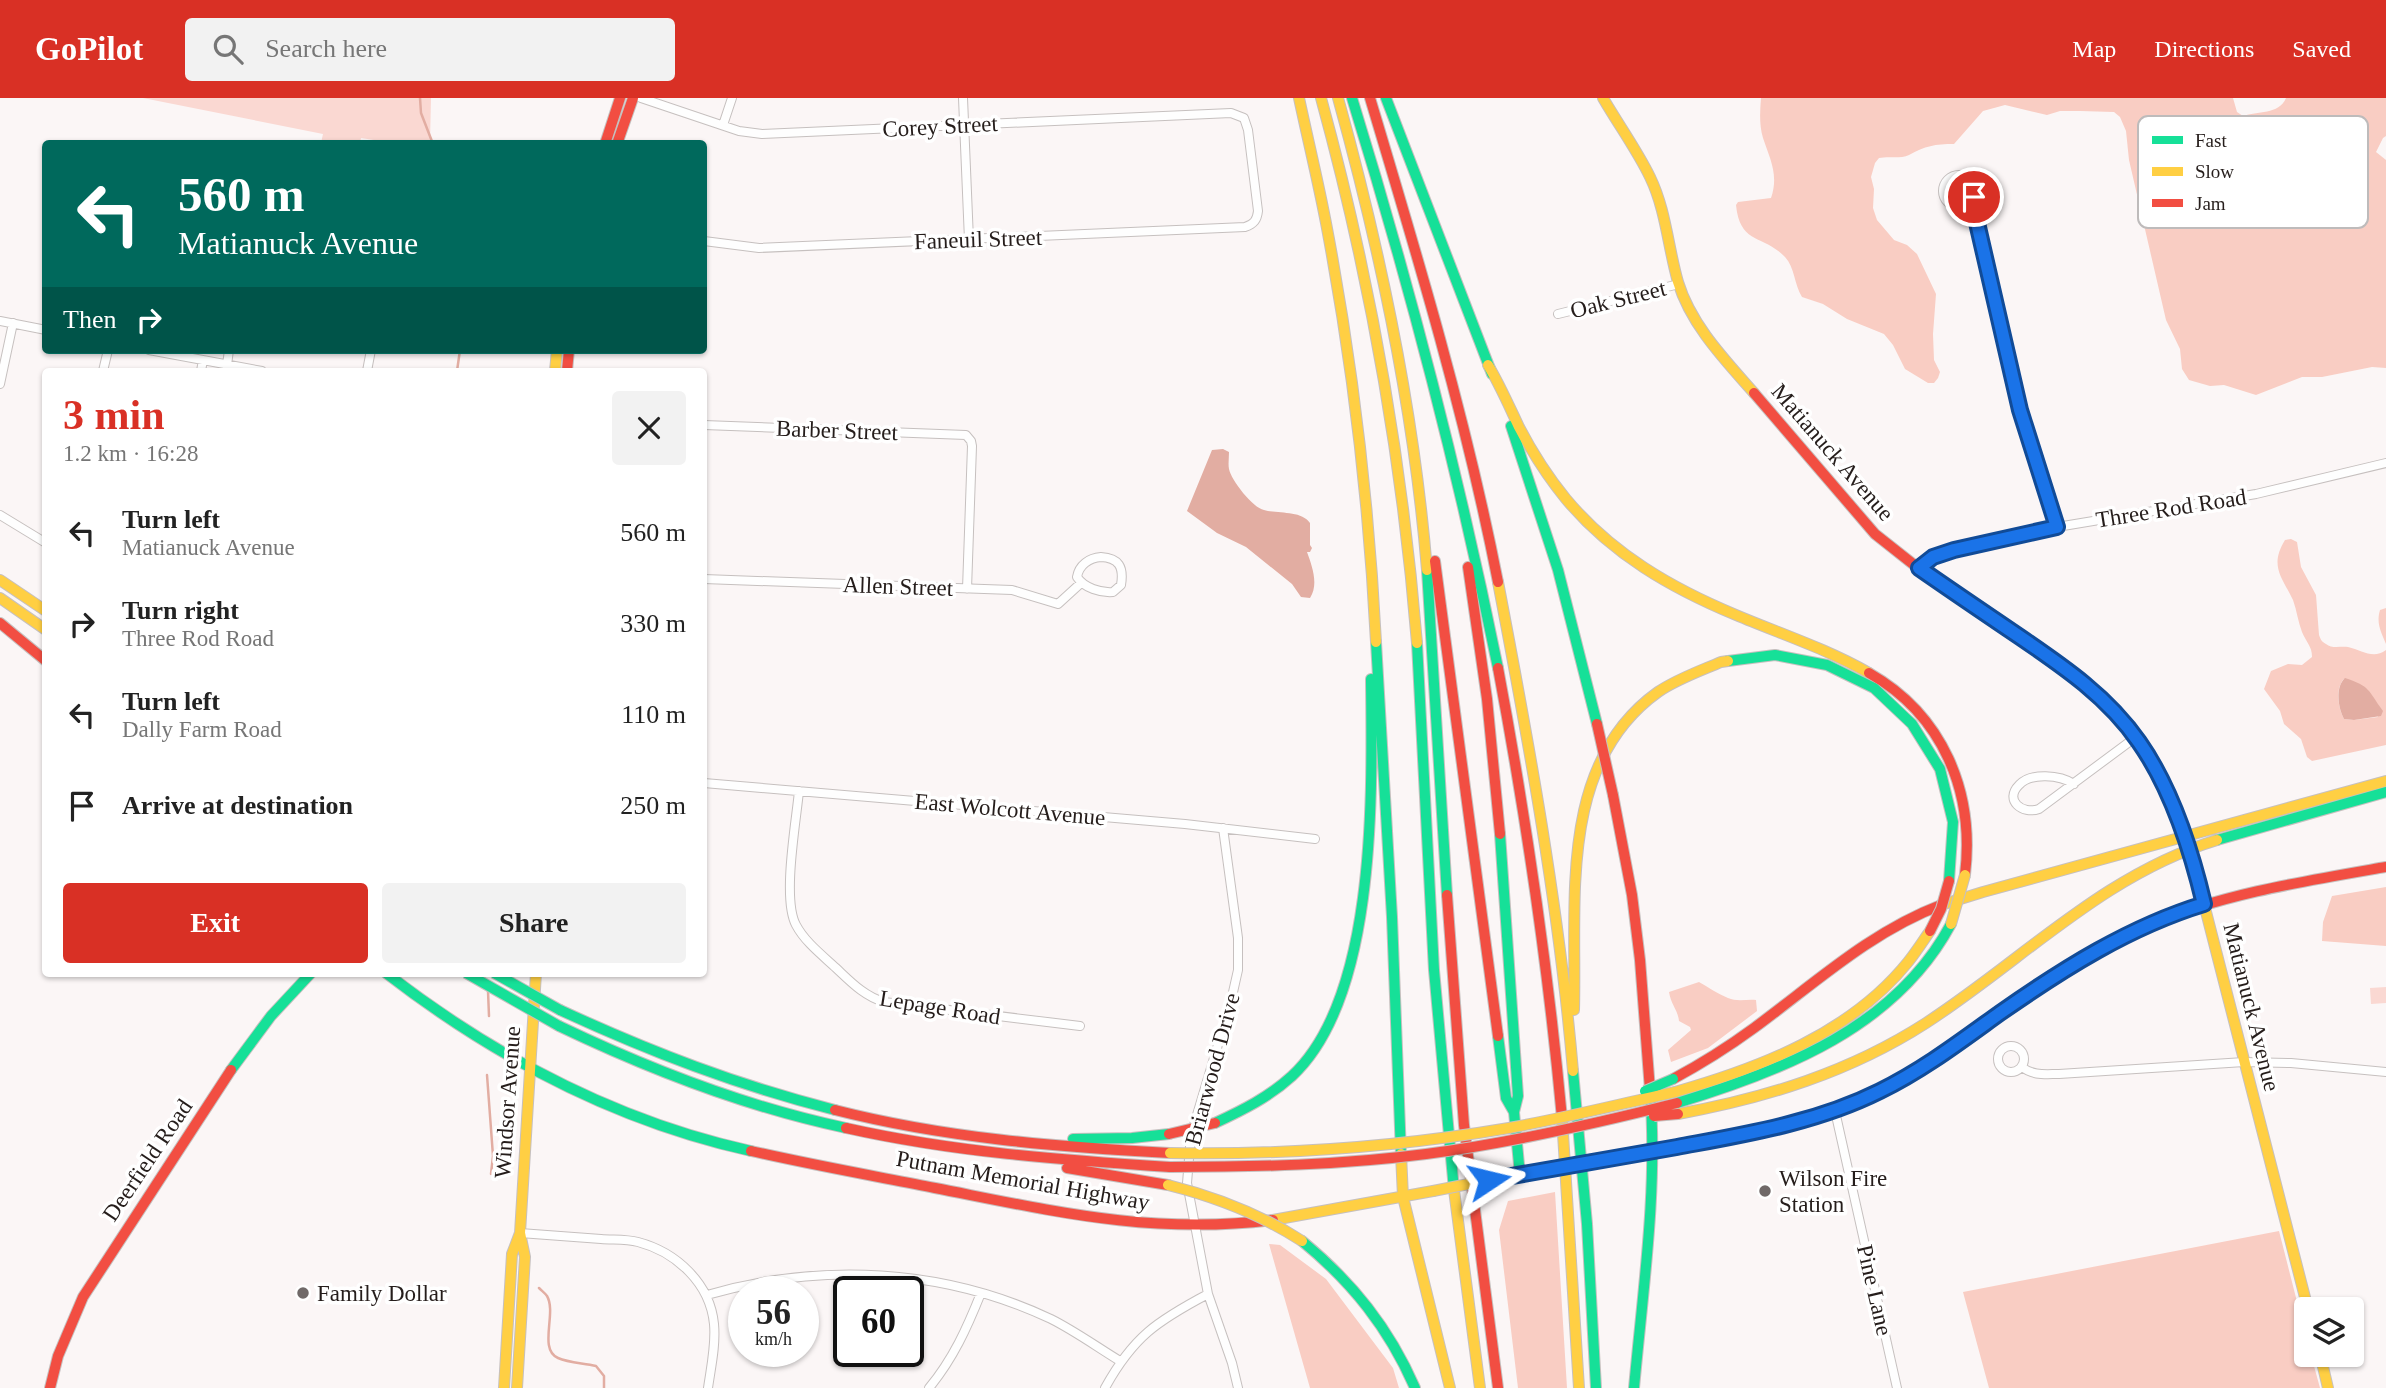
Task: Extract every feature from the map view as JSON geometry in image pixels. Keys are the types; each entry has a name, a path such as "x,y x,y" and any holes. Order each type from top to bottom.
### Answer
{"main road":[{"path":"606,140 620,98"},
{"path":"618,140 633,98"},
{"path":"1299,98 1343,322 1359,440 1373,580 1381,694 1403,1197 1450,1388"},
{"path":"1321,98 1374,314 1399,464 1416,630 1442,1069 1480,1388"},
{"path":"1338,98 1383,277 1413,443 1424,487 1506,1098 1514,1112"},
{"path":"1352,98 1407,279 1453,456 1491,633 1532,865 1558,1085 1571,1240 1579,1388"},
{"path":"1370,98 1440,337 1492,553 1545,842 1570,1043 1590,1274 1596,1388"},
{"path":"1386,98 1520,454 1578,644 1613,795 1632,895 1640,960 1647,1024 1654,1151 1634,1388"},
{"name":"Matianuck Avenue","path":"1603,98 1642,160 1654,185 1679,284 1689,307 1705,334 1783,428 1882,541 2077,677 2108,704 2136,737 2176,814 2195,869 2305,1297"},
{"path":"1427,354 1471,580 1490,724 1518,1096 1514,1112 1520,1175"},
{"path":"952,1148 1059,1160 1170,1167 1289,1166 1387,1159 1507,1142 1601,1123 1677,1103 1777,1071 1839,1039 1911,980 1932,955 1951,924 1965,875 1968,832 1960,785 1942,745 1914,707 1890,685 1862,667 1692,596 1616,548 1581,516 1551,479 1524,436 1488,365"},
{"path":"1413,443 1431,611 1461,1097 1498,1388"},
{"path":"954,1134 1089,1139 1169,1133 1215,1123 1266,1098 1302,1066 1318,1045 1333,1018 1352,967 1362,916 1371,730 1368,581 1370,562"},
{"path":"0,571 42,597"},
{"path":"0,580 42,608"},
{"path":"0,598 42,627"},
{"path":"0,623 42,658"},
{"path":"1570,1043 1574,1002 1574,876 1579,833 1591,784 1608,747 1625,722 1657,693 1694,671 1734,658 1761,655 1794,657 1822,663 1869,684 1889,698 1908,717 1926,741 1945,781 1954,829 1949,881 1941,908 1913,956 1857,1009 1813,1040 1677,1103"},
{"path":"501,977 560,1010 652,1052 750,1088 867,1118 954,1134 1066,1147 1170,1153 1285,1152 1393,1144 1508,1128 1612,1105 1673,1079 1727,1047 1878,937 1932,909 1996,888 2386,781"},
{"path":"1612,1105 1738,1104 1782,1092 1841,1070 1880,1051 1959,1000 2106,892 2164,859 2220,838 2386,792"},
{"name":"Putnam Memorial Highway","path":"391,977 450,1021 531,1071 628,1115 681,1133 728,1145 1095,1219 1194,1226 1275,1220 1769,1129 1835,1111 1879,1092 1922,1068 2095,951 2150,925 2204,904 2386,867"},
{"name":"Deerfield Road","path":"50,1388 59,1346 84,1292 261,1028 276,1008 307,977"},
{"path":"473,977 559,1026 647,1066 739,1100 848,1129 991,1157 1168,1185 1202,1193 1246,1209 1280,1226 1333,1266 1368,1305 1398,1350 1415,1388"},
{"name":"Windsor Avenue","path":"517,1388 525,1256 520,1233 536,977"},
{"name":"Windsor Avenue","path":"504,1388 512,1254 520,1233"},
{"path":"508,1311 521,1312"},
{"path":"2323,1367 2328,1388"}],"street":[{"name":"Corey Street","path":"641,98 750,134 1231,113 1244,118 1248,130 1258,211 1257,219 1252,224"},
{"path":"723,125 732,98"},
{"path":"963,98 969,240"},
{"path":"1972,201 1964,207 1948,203 1943,194 1945,183 1954,176 1969,178 1975,192 1972,201 2020,410 2057,527"},
{"name":"Faneuil Street","path":"707,241 759,248 1238,228 1252,224"},
{"name":"Oak Street","path":"1558,314 1679,284"},
{"path":"0,321 42,329"},
{"path":"0,384 13,323"},
{"path":"171,354 244,368"},
{"path":"227,365 228,354"},
{"path":"202,368 203,360"},
{"name":"Barber Street","path":"707,425 942,433 961,434 970,438 972,446 967,589"},
{"name":"Three Rod Road","path":"1919,568 1933,557 1954,550 2057,527 2256,494 2386,463"},
{"path":"0,515 42,541"},
{"path":"1108,558 1120,564 1122,581 1120,587 1113,592 1106,593 1081,583 1077,574 1090,559 1108,558"},
{"name":"Allen Street","path":"707,579 1019,591 1056,604 1064,601 1081,583"},
{"path":"2074,783 2058,777 2031,779 2018,786 2014,793 2015,801 2024,811 2035,811 2074,783 2136,737"},
{"name":"East Wolcott Avenue","path":"707,783 1223,828 1315,839"},
{"name":"Lepage Road","path":"799,791 790,891 791,911 794,921 807,940 858,989 884,1002 1080,1026"},
{"name":"Briarwood Drive","path":"1223,828 1238,938 1238,970 1188,1151 1187,1183 1208,1294 1238,1388"},
{"path":"2022,1067 2028,1072 2059,1074 2244,1062 2291,1063 2386,1072"},
{"name":"Pine Lane","path":"1835,1111 1897,1388"},
{"path":"520,1233 636,1241 658,1249 678,1261 694,1276 706,1295 714,1322 714,1351 708,1388"},
{"path":"706,1295 745,1284 794,1276 847,1273 942,1283 1015,1304 1053,1320 1120,1361"},
{"path":"929,1388 943,1371 962,1339 981,1293"},
{"path":"1105,1388 1120,1361 1146,1331 1167,1315 1208,1294"}],"shaded area":[{"path":"143,98 431,98 430,140 322,140 323,134"},
{"path":"1761,98 2233,98 2237,112 2243,116 2138,116 2138,199 2126,131 2120,117 2114,112 2060,111 2047,115 2005,105 1983,111 1954,144 1930,146 1902,157 1879,158 1871,177 1874,189 1873,208 1877,220 1894,240 1907,245 1917,254 1936,294 1934,360 1940,372 1934,383 1928,383 1905,369 1884,334 1847,319 1823,304 1802,297 1785,257 1742,227 1738,218 1738,202 1771,198 1773,190 1773,167 1763,138"},
{"path":"2286,98 2386,98 2386,136 2376,152 2386,160 2386,368 2372,367 2322,377 2302,377 2256,395 2224,385 2210,386 2189,380 2182,369 2180,349 2166,320 2145,228 2368,228 2368,116 2243,116 2273,110"},
{"path":"1223,449 1229,452 1229,469 1234,480 1254,504 1264,510 1301,516 1310,523 1312,548 1307,552 1313,569 1314,587 1310,598 1301,597 1292,584 1246,547 1217,533 1187,511 1212,450"},
{"path":"2285,540 2297,542 2301,567 2316,595 2319,635 2322,641 2331,646 2348,647 2372,654 2386,650 2386,745 2312,761 2307,757 2301,739 2284,724 2280,711 2264,689 2271,671 2288,664 2302,665 2312,657 2293,600 2279,571 2278,557","holes":["2344,679 2358,684 2368,692 2378,717 2344,719 2338,693"]},
{"path":"2386,608 2386,644 2379,619 2380,610"},
{"path":"2345,678 2368,690 2383,711 2381,716 2344,719 2338,698"},
{"path":"2386,887 2386,946 2322,941 2323,922 2332,896"},
{"path":"1699,982 1731,999 1756,1000 1757,1011 1708,1048 1671,1062 1668,1050 1691,1030 1679,1021 1669,992"},
{"path":"2386,987 2386,1003 2371,1004 2370,988"},
{"path":"1555,1192 1567,1388 1518,1388 1499,1230 1508,1201"},
{"path":"2279,1231 2296,1297 2294,1367 2314,1367 2320,1388 1989,1388 1963,1292"},
{"path":"1269,1244 1280,1245 1326,1279 1393,1368 1399,1388 1310,1388"}],"waterway":[{"path":"420,98 421,113 431,140"},
{"path":"457,368 459,354"},
{"path":"488,991 489,1016"},
{"path":"487,1075 493,1156 491,1174"},
{"path":"539,1288 550,1303 548,1339 552,1353 562,1360 596,1366 604,1376 604,1388"}],"traffic: fast":[{"path":"1352,98 1432,381 1498,668"},
{"path":"1386,98 1492,374"},
{"path":"1511,426 1558,570 1597,724"},
{"path":"1427,570 1447,895"},
{"path":"2021,638 2089,688 2120,717 2145,750 2176,814"},
{"path":"1376,642 1392,917 1401,1154"},
{"path":"1417,643 1434,970 1454,1190"},
{"path":"1728,661 1775,655 1827,665 1874,688 1912,724 1940,769 1953,822 1949,881"},
{"path":"1215,1123 1255,1103 1292,1076 1320,1041 1341,996 1355,944 1364,889 1371,777 1371,679"},
{"path":"2217,840 2386,792"},
{"path":"1500,834 1518,1096 1514,1112"},
{"path":"1677,1103 1757,1076 1833,1040 1900,991 1928,960 1951,924"},
{"path":"231,1070 271,1016 307,977"},
{"path":"391,977 470,1032 559,1083 652,1122 751,1151"},
{"path":"473,977 559,1026"},
{"path":"501,977 560,1010"},
{"path":"560,1010 695,1066 763,1090 835,1110"},
{"path":"559,1026 700,1086 772,1109 846,1128"},
{"path":"1498,1036 1506,1098 1514,1112 1520,1175"},
{"path":"1573,1071 1587,1224 1596,1388"},
{"path":"1645,1091 1673,1079"},
{"path":"1634,1388 1651,1202 1650,1090"},
{"path":"1073,1139 1169,1134"},
{"path":"1302,1241 1337,1273 1368,1307 1393,1345 1415,1388"}],"traffic: slow":[{"path":"1299,98 1326,223 1351,379 1369,537 1376,642"},
{"path":"1321,98 1355,233 1382,368 1403,505 1417,643"},
{"path":"1338,98 1394,332 1414,451 1427,570"},
{"path":"1603,98 1650,177 1663,215 1678,282 1691,313 1710,341 1754,393"},
{"path":"555,368 557,354"},
{"path":"1488,365 1524,436 1553,482 1603,537 1644,568 1688,593 1820,649 1869,673"},
{"path":"0,580 42,608"},
{"path":"1498,582 1532,765 1551,887 1573,1071"},
{"path":"0,598 42,627"},
{"path":"1574,1010 1575,881 1579,838 1588,796 1603,757 1626,722 1658,692 1673,683 1728,661"},
{"path":"1941,905 2386,781"},
{"path":"2176,814 2195,869"},
{"path":"1678,1114 1775,1091 1868,1056 1926,1023 2101,896 2176,855 2217,840"},
{"path":"2195,869 2305,1297"},
{"path":"1951,924 1965,875"},
{"path":"1605,1159 1773,1130 1806,1121 1869,1097 1939,1057 2060,972 2146,926"},
{"path":"1675,1092 1771,1059 1832,1028 1885,987 1908,962 1930,931"},
{"path":"504,1388 512,1254 520,1233 536,977"},
{"path":"1170,1153 1298,1151 1467,1135 1675,1092"},
{"path":"1562,1118 1579,1388"},
{"path":"1401,1154 1403,1197 1450,1388"},
{"path":"1549,1170 1605,1159"},
{"path":"1433,1191 1489,1180"},
{"path":"1168,1185 1237,1207 1302,1241"},
{"path":"1454,1190 1480,1388"},
{"path":"1273,1220 1433,1191"},
{"path":"517,1388 525,1257 520,1233"},
{"path":"2323,1367 2328,1388"}],"traffic: jam":[{"path":"606,140 620,98"},
{"path":"618,140 633,98"},
{"path":"1370,98 1456,399 1498,582"},
{"path":"567,368 569,354"},
{"path":"1754,393 1875,534 1918,568 2021,638"},
{"path":"1435,561 1498,1036"},
{"path":"1468,567 1487,699 1500,834"},
{"path":"0,623 42,658"},
{"path":"1498,668 1535,892 1562,1118"},
{"path":"1869,673 1895,690 1917,711 1935,733 1949,759 1965,814 1965,875"},
{"path":"1597,724 1613,795"},
{"path":"1613,795 1632,895 1650,1090"},
{"path":"2146,926 2234,897 2386,867"},
{"path":"1930,931 1941,909 1949,881"},
{"path":"1447,895 1464,1125 1498,1388"},
{"path":"1673,1079 1744,1035 1866,944 1890,929 1941,905"},
{"path":"50,1388 58,1356 83,1297 231,1070"},
{"path":"1170,1167 1298,1165 1426,1154 1552,1132 1677,1103"},
{"path":"835,1110 918,1128 1001,1140 1170,1153"},
{"path":"1654,1116 1678,1114"},
{"path":"1169,1134 1215,1123"},
{"path":"846,1128 967,1149 1170,1167"},
{"path":"751,1151 1020,1205 1102,1218 1185,1225 1273,1220"},
{"path":"1067,1168 1168,1185"},
{"path":"1489,1180 1549,1170"}],"place":[{"name":"Wilson Fire Station","path":"1765,1191"},
{"name":"Family Dollar","path":"303,1293"}],"route":[{"path":"1489,1180 1769,1129 1842,1108 1879,1092 1922,1068 2095,951 2170,916 2204,904 2187,843 2167,793 2144,749 2120,717 2077,677 1919,568 1933,557 1954,550 2057,527 2020,410 1972,201 1974,197"}]}
